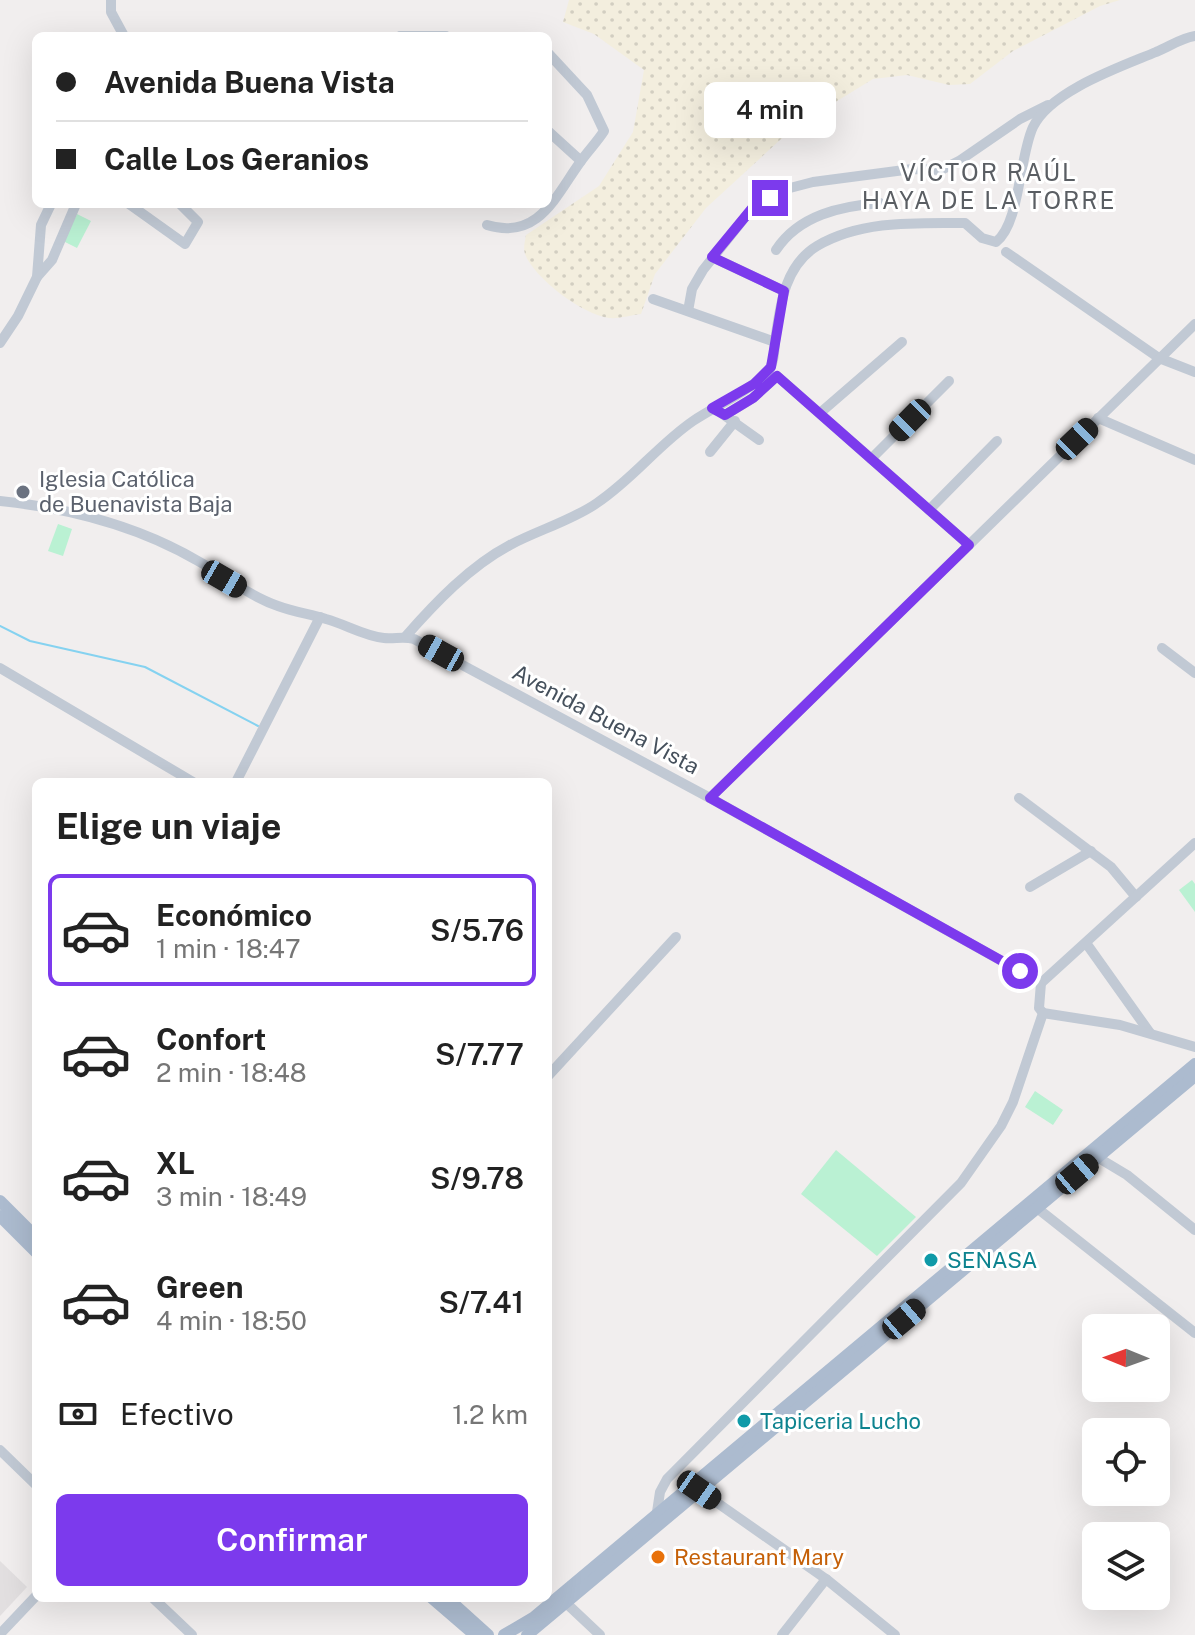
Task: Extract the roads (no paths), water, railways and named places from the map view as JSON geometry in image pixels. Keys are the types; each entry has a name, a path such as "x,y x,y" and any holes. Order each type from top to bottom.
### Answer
{"main road":[{"path":"504,1635 533,1618 699,1490 1195,1064"},
{"path":"527,1635 642,1532 657,1512 1037,1208 1195,1076"},
{"path":"0,1201 32,1233"},
{"path":"0,1216 32,1248"},
{"path":"451,1605 475,1635"},
{"path":"451,1605 488,1635"}],"street":[{"path":"111,0 111,12 122,32"},
{"path":"406,636 463,579 507,547 594,506 626,483 666,442 766,374 771,367 788,278 814,248 854,231 877,226 965,223 982,238 996,242 1003,237 1016,202 1024,149 1034,125 1048,106 1103,72 1195,36"},
{"path":"552,57 587,95 604,129 552,196"},
{"path":"688,311 692,289 712,257 754,206 786,189 813,182 912,169 941,170 1020,119 1057,101"},
{"path":"552,135 581,161"},
{"path":"776,250 785,236 810,219 847,205 880,203"},
{"path":"37,277 41,225 49,208"},
{"path":"0,343 18,316 37,277 52,260 74,208"},
{"path":"135,208 185,244 198,222 184,208"},
{"path":"487,225 499,229 520,226 540,218 545,208"},
{"path":"1006,252 1159,358 1195,372"},
{"path":"712,257 784,291"},
{"path":"653,299 775,342"},
{"path":"710,798 1195,324"},
{"path":"820,413 902,342"},
{"path":"710,452 730,418 777,376 969,545"},
{"path":"871,459 949,381"},
{"path":"712,408 759,440"},
{"path":"1098,418 1195,460"},
{"path":"929,510 997,441"},
{"name":"Avenida Buena Vista","path":"0,501 79,513 197,560 224,579 264,600 376,636 414,639 710,798 1041,983"},
{"path":"238,778 320,617"},
{"path":"1162,648 1195,673"},
{"path":"0,668 186,778"},
{"path":"1019,798 1111,867 1136,897"},
{"path":"1195,843 1041,983 1039,1008 1043,1013 1084,1018 1195,1047"},
{"path":"1030,887 1091,851"},
{"path":"552,1072 676,937"},
{"path":"1086,943 1150,1033"},
{"path":"657,1512 660,1492 667,1479 961,1183 1001,1126 1013,1102 1043,1013"},
{"path":"1097,1157 1127,1175 1195,1230"},
{"path":"1037,1208 1195,1333"},
{"path":"0,1450 32,1481"},
{"path":"699,1490 826,1579 895,1635"},
{"path":"782,1635 826,1579"},
{"path":"0,1634 32,1600"},
{"path":"157,1602 192,1635"},
{"path":"565,1602 600,1635"}],"waterway":[{"path":"0,626 30,641 145,667 258,726"}],"place":[{"name":"Iglesia Católica de Buenavista Baja","path":"23,492"},
{"name":"SENASA","path":"931,1260"},
{"name":"Tapiceria Lucho","path":"744,1421"},
{"name":"Restaurant Mary","path":"658,1557"}],"district":[{"name":"VÍCTOR RAÚL HAYA DE LA TORRE","path":"989,186"}]}
